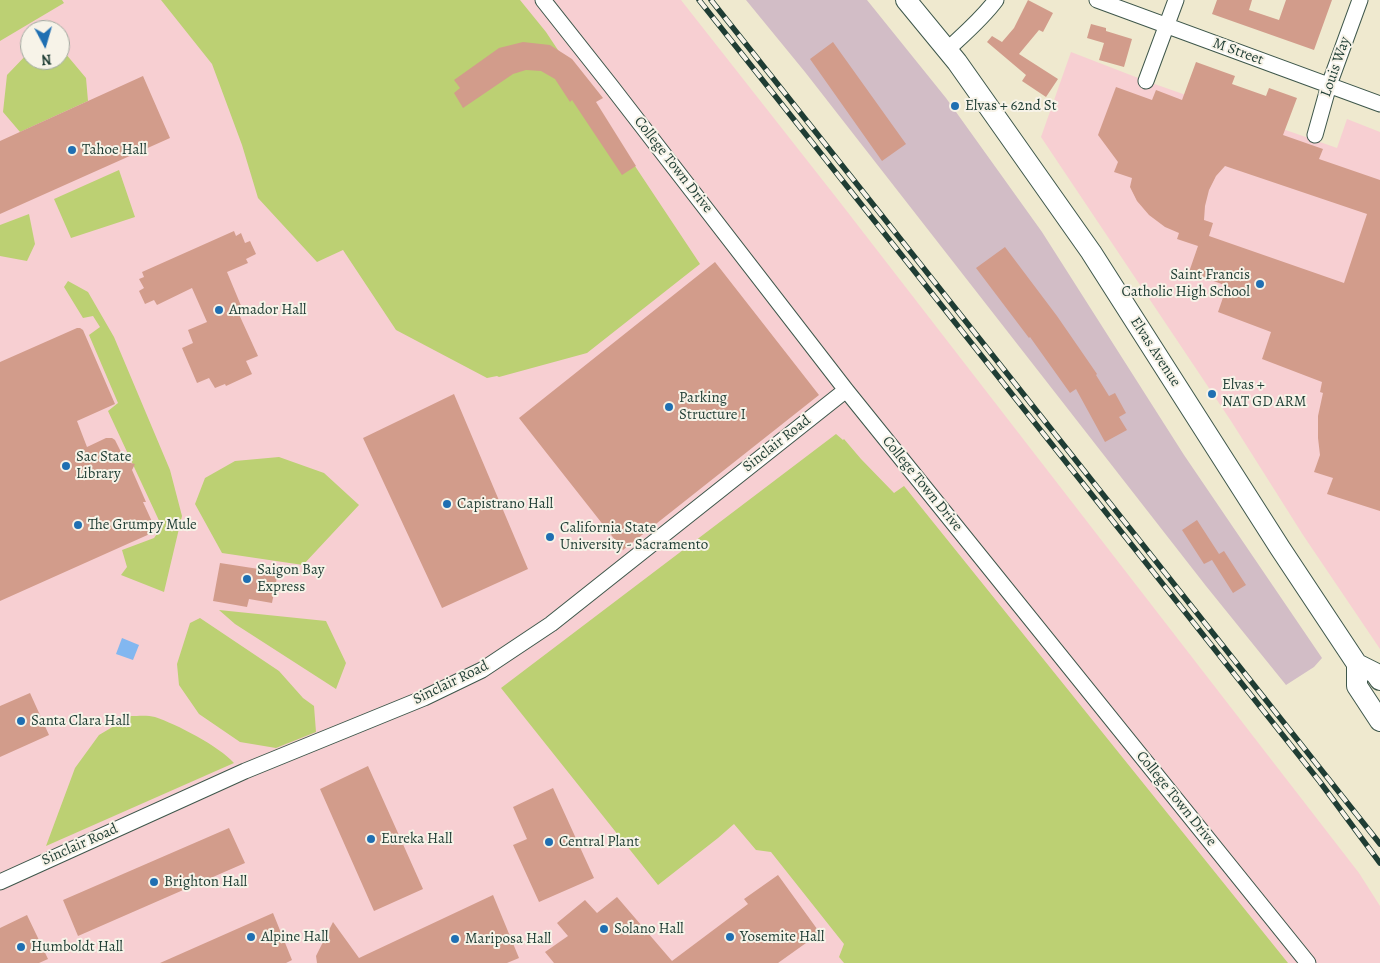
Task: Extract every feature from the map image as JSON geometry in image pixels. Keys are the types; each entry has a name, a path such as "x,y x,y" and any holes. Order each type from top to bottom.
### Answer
{"main road":[{"name":"Elvas Avenue","path":"906,0 957,62 1091,252 1280,548 1357,664 1376,673 1380,680"},
{"name":"Elvas Avenue","path":"1357,664 1357,686 1380,720"}],"street":[{"name":"College Town Drive","path":"543,0 846,390 1308,963"},
{"path":"947,50 989,10 996,0"},
{"name":"M Street","path":"1097,0 1380,104"},
{"path":"1146,81 1176,0"},
{"name":"Louis Way","path":"1314,135 1329,85 1360,0"},
{"name":"Sinclair Road","path":"0,882 246,770 424,698 482,670 551,624 846,390"}],"shaded area":[{"name":"California State University - Sacramento","path":"0,0 681,0 1359,873 1380,906 1380,963 0,963"},
{"path":"746,0 867,0 946,98 1042,232 1184,455 1322,658 1314,667 1286,685 1206,586 805,72"},
{"name":"Saint Francis Catholic High School","path":"1071,52 1146,81 1337,148 1347,119 1380,132 1380,649 1303,535 1231,421 1041,137"}],"green space":[{"path":"0,0 62,0 64,3 35,20 20,20 20,29 0,41"},
{"path":"161,0 520,0 546,32 700,264 587,353 499,377 487,378 396,330 343,250 317,262 258,198 242,145 212,64"},
{"path":"70,59 86,78 88,101 20,132 3,112 7,75 20,61 20,70 70,70"},
{"path":"119,170 135,217 71,238 54,199"},
{"path":"29,214 35,244 27,261 0,256 0,225"},
{"path":"68,281 88,292 114,337 170,470 182,516 164,592 121,575 127,567 122,550 154,538 162,527 108,411 118,403 89,335 100,327 93,316 83,318 64,287"},
{"path":"836,434 844,439 894,493 904,486 1288,963 844,963 839,957 844,944 771,852 756,850 734,824 658,885 501,688"},
{"path":"279,457 324,473 359,505 303,565 222,553 195,504 205,478 235,461"},
{"path":"219,610 326,621 346,663 336,689 235,624"},
{"path":"200,618 279,671 303,698 314,706 316,732 276,748 240,742 199,714 179,685 177,664 190,623"},
{"path":"131,716 152,716 164,720 197,736 227,756 234,763 46,846 75,768 99,735"}],"water":[{"path":"122,638 139,645 133,660 116,654"}],"building":[{"path":"1028,0 1053,13 1043,32 1039,30 1019,54 1058,79 1046,97 1022,81 1026,75 987,42 992,36 1002,42 1014,28"},
{"path":"1217,0 1252,0 1249,10 1279,20 1286,0 1332,0 1314,50 1212,14"},
{"path":"1091,24 1132,39 1124,67 1099,60 1104,43 1087,38"},
{"path":"523,42 550,45 572,59 603,98 596,102 636,166 622,175 572,100 570,102 555,79 541,71 526,70 513,74 463,108 454,93 460,88 454,80 499,48"},
{"path":"833,42 906,144 882,161 810,59"},
{"path":"1196,62 1235,76 1232,84 1266,96 1269,88 1297,98 1283,135 1323,149 1319,159 1380,180 1380,511 1327,494 1333,478 1314,472 1320,455 1318,416 1323,393 1320,392 1322,382 1262,359 1271,332 1218,312 1227,286 1189,272 1198,246 1177,239 1179,233 1165,227 1149,215 1137,201 1130,187 1132,178 1114,172 1118,162 1098,135 1116,87 1152,100 1156,90 1182,100","holes":["1225,166 1367,214 1344,283 1209,236 1213,223 1204,220 1209,190 1216,176"]},
{"name":"Tahoe Hall","path":"143,76 170,138 0,214 0,141"},
{"name":"Amador Hall","path":"234,231 236,236 241,233 245,243 250,241 256,254 246,259 248,263 227,272 242,308 237,310 258,356 246,361 252,374 226,386 225,384 215,388 209,378 197,383 182,348 193,343 188,330 207,322 192,288 157,305 154,300 145,304 139,291 144,288 139,279 144,277 142,272"},
{"path":"1005,247 1057,316 1097,374 1109,396 1115,393 1126,413 1119,417 1127,430 1105,442 1076,389 1070,393 1030,337 976,268"},
{"name":"Parking Structure I","path":"715,262 819,395 623,550 519,418"},
{"name":"Sac State Library","path":"77,328 83,330 115,404 77,421 87,447 106,438 112,438 115,440 126,462 135,464 132,470 146,502 143,502 154,530 152,533 0,601 0,362"},
{"name":"Capistrano Hall","path":"454,394 528,569 442,608 363,438"},
{"path":"1197,520 1219,554 1224,551 1246,585 1233,593 1212,560 1204,564 1182,530"},
{"name":"Saigon Bay Express","path":"220,563 278,572 272,603 249,599 247,607 213,601"},
{"name":"Santa Clara Hall","path":"30,693 49,735 0,757 0,706"},
{"name":"Eureka Hall","path":"368,766 423,889 374,911 320,789"},
{"name":"Central Plant","path":"553,788 594,878 539,902 513,845 527,839 513,807"},
{"name":"Brighton Hall","path":"229,828 245,863 78,936 63,900"},
{"path":"778,875 820,933 778,963 554,963 545,952 568,936 557,923 585,900 597,913 617,897 672,961 748,904 744,899"},
{"name":"Mariposa Hall","path":"493,895 519,958 507,963 317,963 316,956 333,922 359,958"},
{"name":"Alpine Hall","path":"273,913 292,960 286,963 160,963"},
{"name":"Humboldt Hall","path":"27,915 48,959 39,963 0,963 0,928"}],"railway":[{"path":"699,0 1320,782 1380,863"},
{"path":"711,0 1380,844"}],"place":[{"name":"Elvas + 62nd St","path":"955,106"},
{"name":"Tahoe Hall","path":"72,150"},
{"name":"Saint Francis Catholic High School","path":"1260,284"},
{"name":"Amador Hall","path":"219,310"},
{"name":"Elvas + NAT GD ARM","path":"1212,394"},
{"name":"Parking Structure I","path":"669,407"},
{"name":"Sac State Library","path":"66,466"},
{"name":"Capistrano Hall","path":"447,504"},
{"name":"The Grumpy Mule","path":"78,525"},
{"name":"California State University - Sacramento","path":"550,537"},
{"name":"Saigon Bay Express","path":"247,579"},
{"name":"Santa Clara Hall","path":"21,721"},
{"name":"Eureka Hall","path":"371,839"},
{"name":"Central Plant","path":"549,842"},
{"name":"Brighton Hall","path":"154,882"},
{"name":"Solano Hall","path":"604,929"},
{"name":"Alpine Hall","path":"251,937"},
{"name":"Yosemite Hall","path":"730,937"},
{"name":"Mariposa Hall","path":"455,939"},
{"name":"Humboldt Hall","path":"21,947"}]}
